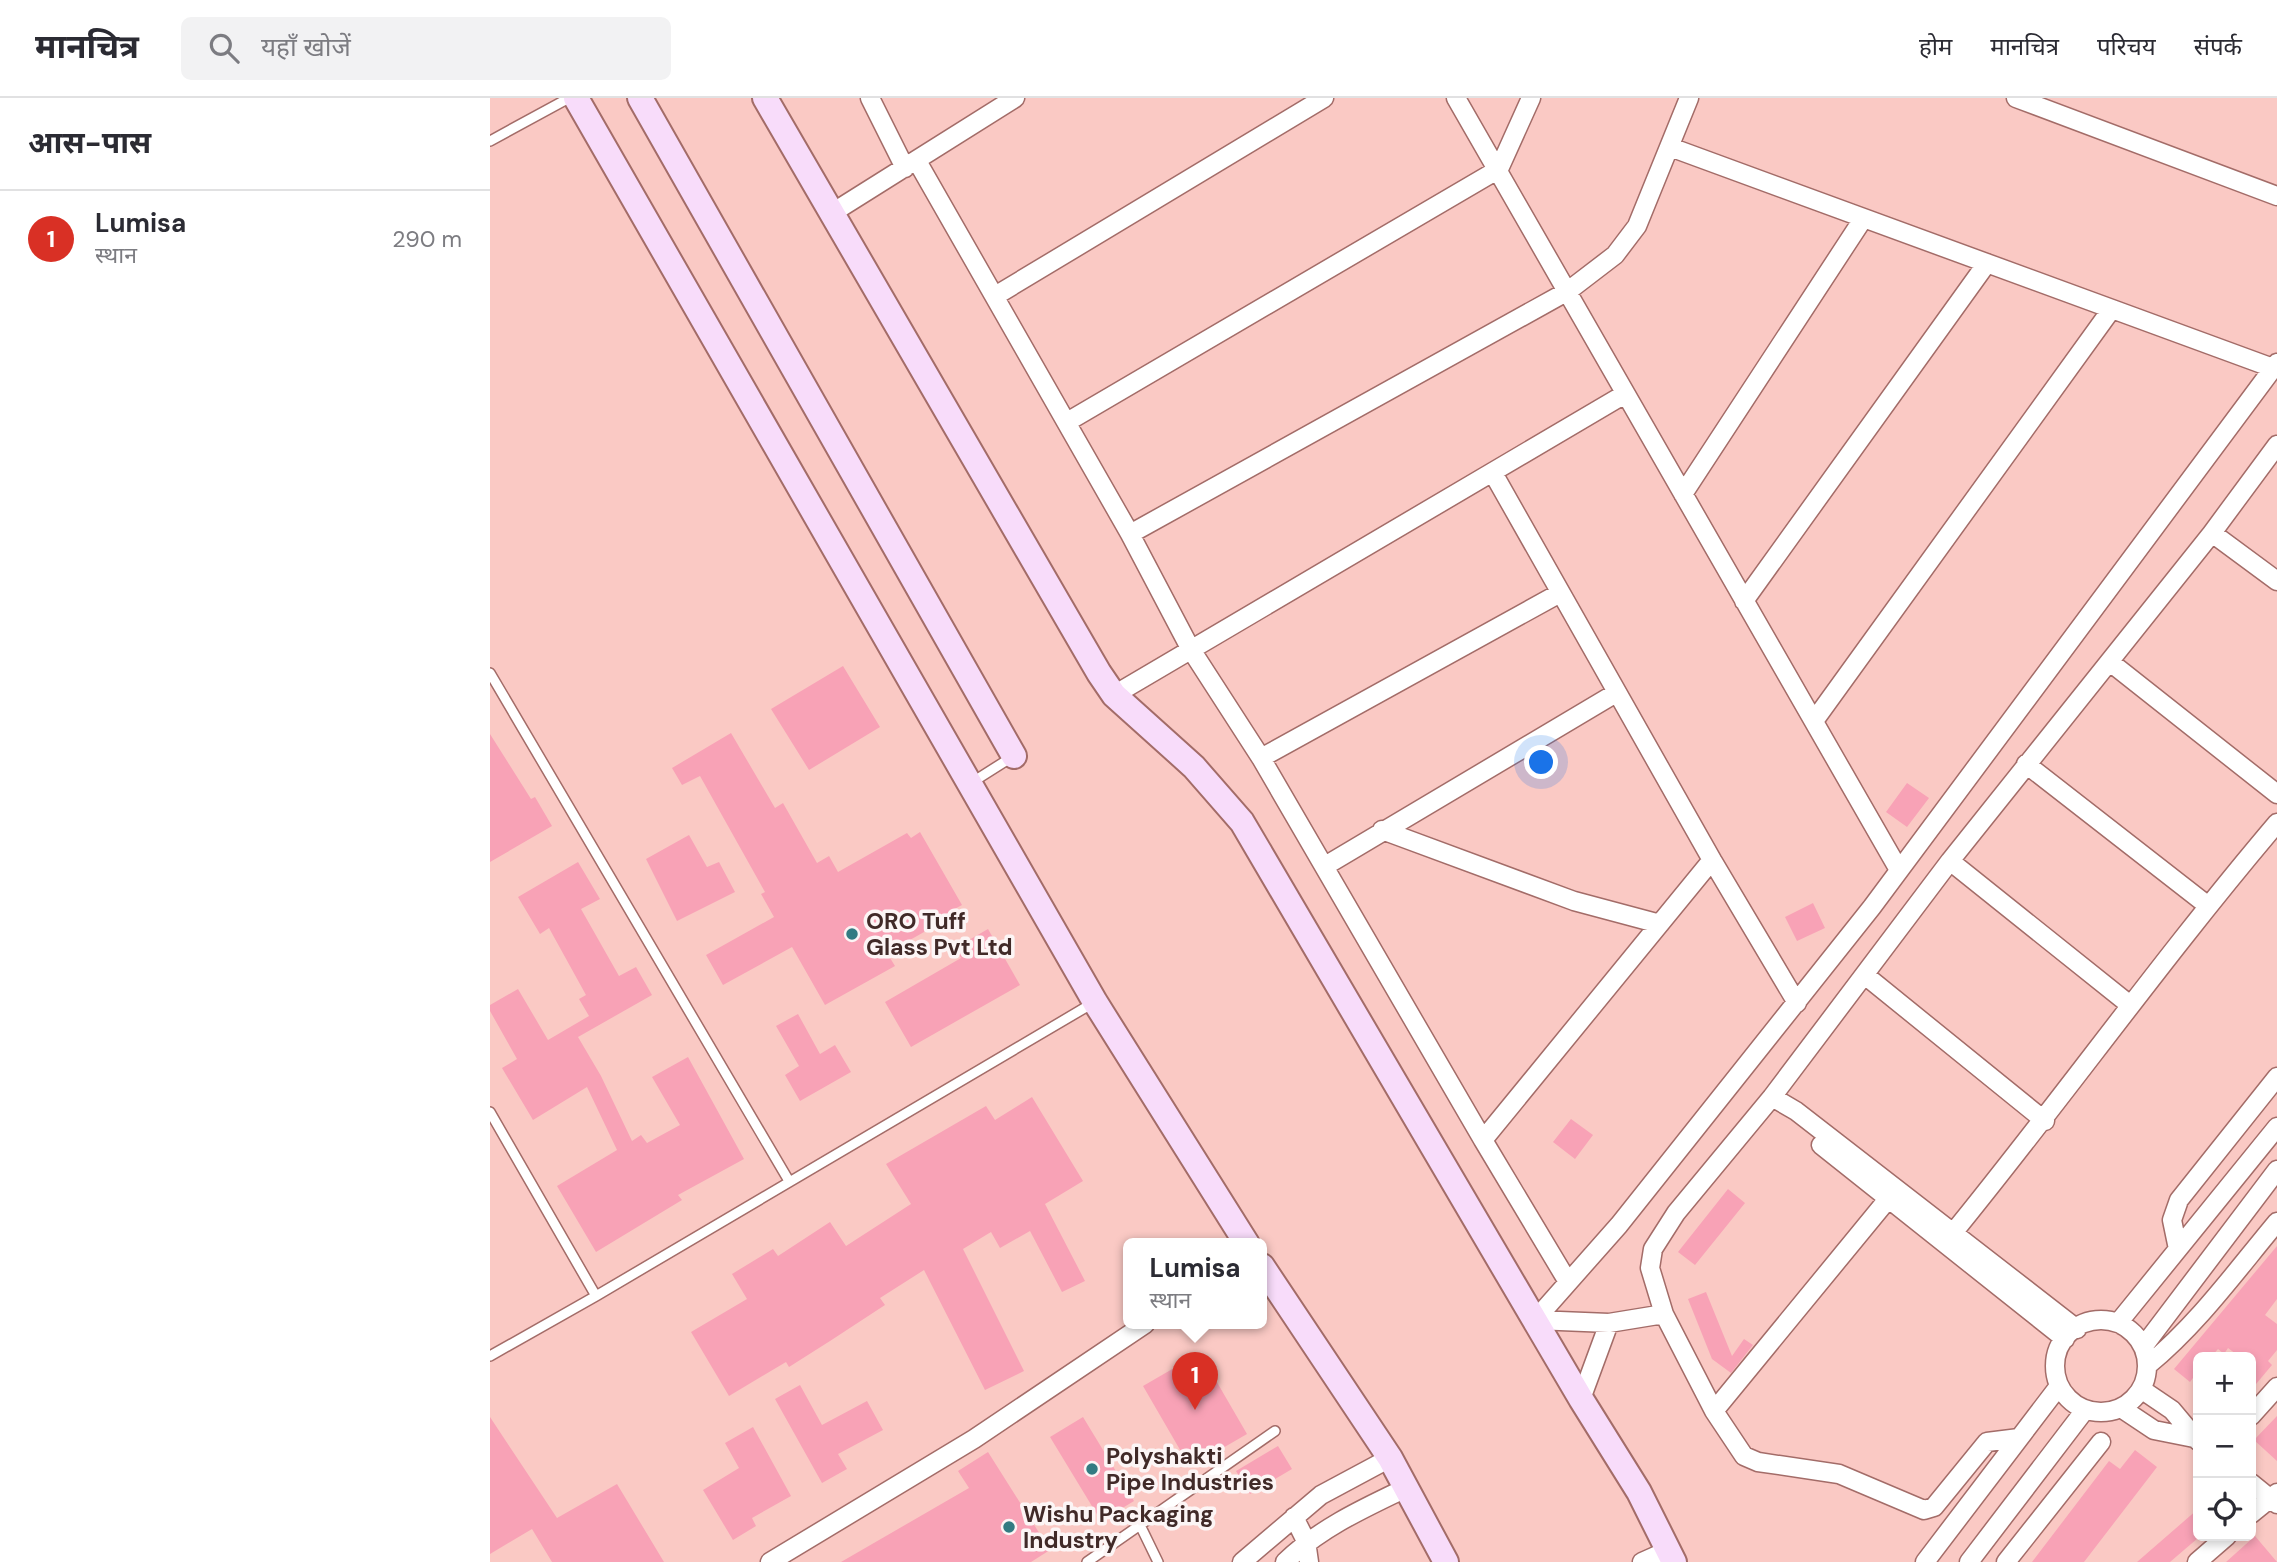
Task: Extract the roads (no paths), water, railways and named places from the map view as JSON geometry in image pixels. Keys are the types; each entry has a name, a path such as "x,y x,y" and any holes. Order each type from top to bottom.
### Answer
{"main road":[{"path":"576,98 1095,1002 1243,1238"},
{"path":"640,98 1014,756"},
{"path":"765,98 1114,695 1194,767 1242,822 1581,1399 1612,1444 1672,1556"},
{"path":"1267,1274 1408,1487 1446,1562"}],"street":[{"path":"870,98 995,296 1130,534 1190,648 1261,758 1568,1282"},
{"path":"832,213 1015,98"},
{"path":"995,296 1324,98"},
{"path":"1456,98 1899,870"},
{"path":"1067,422 1499,169 1531,98"},
{"path":"1130,534 1568,291 1626,243 1637,226 1689,98"},
{"path":"2016,98 2056,105 2277,196"},
{"path":"1535,1320 1619,1224 1797,1003 2275,365 2111,310 1670,147"},
{"path":"1683,494 1863,219"},
{"path":"1744,601 1987,263"},
{"path":"1814,721 2111,310"},
{"path":"1114,695 1625,394"},
{"path":"2019,1438 1987,1443 1934,1507 1918,1510 1839,1474 1758,1462 1744,1455 1714,1411 1664,1314 1650,1268 1654,1249 1676,1213 1776,1101 1950,861 2212,533 2277,445"},
{"path":"1493,473 1712,860 1797,1003"},
{"path":"2212,533 2277,581"},
{"path":"1261,758 1560,593"},
{"path":"2110,662 2277,794"},
{"path":"1325,866 1616,692"},
{"path":"2026,764 2207,905"},
{"path":"1953,1233 2045,1121 2207,905 2277,823"},
{"path":"1382,830 1574,901 1660,924"},
{"path":"1483,1140 1712,860"},
{"path":"1950,861 2130,1005"},
{"path":"1866,976 2045,1121"},
{"path":"2178,1249 2172,1220 2179,1200 2277,1077"},
{"path":"1776,1101 1790,1121 1888,1199 2071,1334"},
{"path":"1776,1101 1796,1111 1953,1233 2071,1334"},
{"path":"2118,1323 2277,1127"},
{"path":"2146,1356 2133,1333 2118,1323 2100,1320 2071,1334 2058,1350 2055,1368 2059,1386 2070,1400 2085,1409 2103,1412 2121,1408 2135,1398 2141,1389 2146,1356 2277,1170"},
{"path":"1714,1411 1888,1199"},
{"path":"2146,1356 2176,1342 2277,1222"},
{"path":"1535,1320 1609,1322 1664,1314"},
{"path":"1581,1399 1609,1322"},
{"path":"770,1562 974,1439 1138,1329"},
{"path":"1925,1562 2059,1386"},
{"path":"2252,1415 2277,1387"},
{"path":"2141,1389 2172,1410 2193,1435"},
{"path":"2121,1408 2154,1430 2193,1438"},
{"path":"1969,1562 2085,1409"},
{"path":"2006,1562 2101,1442"},
{"path":"1242,1562 1321,1495 1390,1458"},
{"path":"2256,1486 2274,1499 2256,1511"},
{"path":"1285,1562 1306,1541 1408,1487"},
{"path":"1294,1517 1306,1541 1309,1562"},
{"path":"2197,1562 2221,1541"},
{"path":"1642,1562 1672,1556"}],"lane":[{"path":"490,141 569,98"},
{"path":"490,673 789,1181"},
{"path":"970,784 1014,756"},
{"path":"490,1356 1095,1002"},
{"path":"490,1112 596,1296"},
{"path":"1087,1562 1275,1431"},
{"path":"1140,1525 1158,1562"}],"place":[{"name":"ORO Tuff Glass Pvt Ltd","path":"852,934"},
{"name":"Lumisa","path":"1195,1410"},
{"name":"Polyshakti Pipe Industries","path":"1092,1469"},
{"name":"Wishu Packaging Industry","path":"1009,1527"}]}
